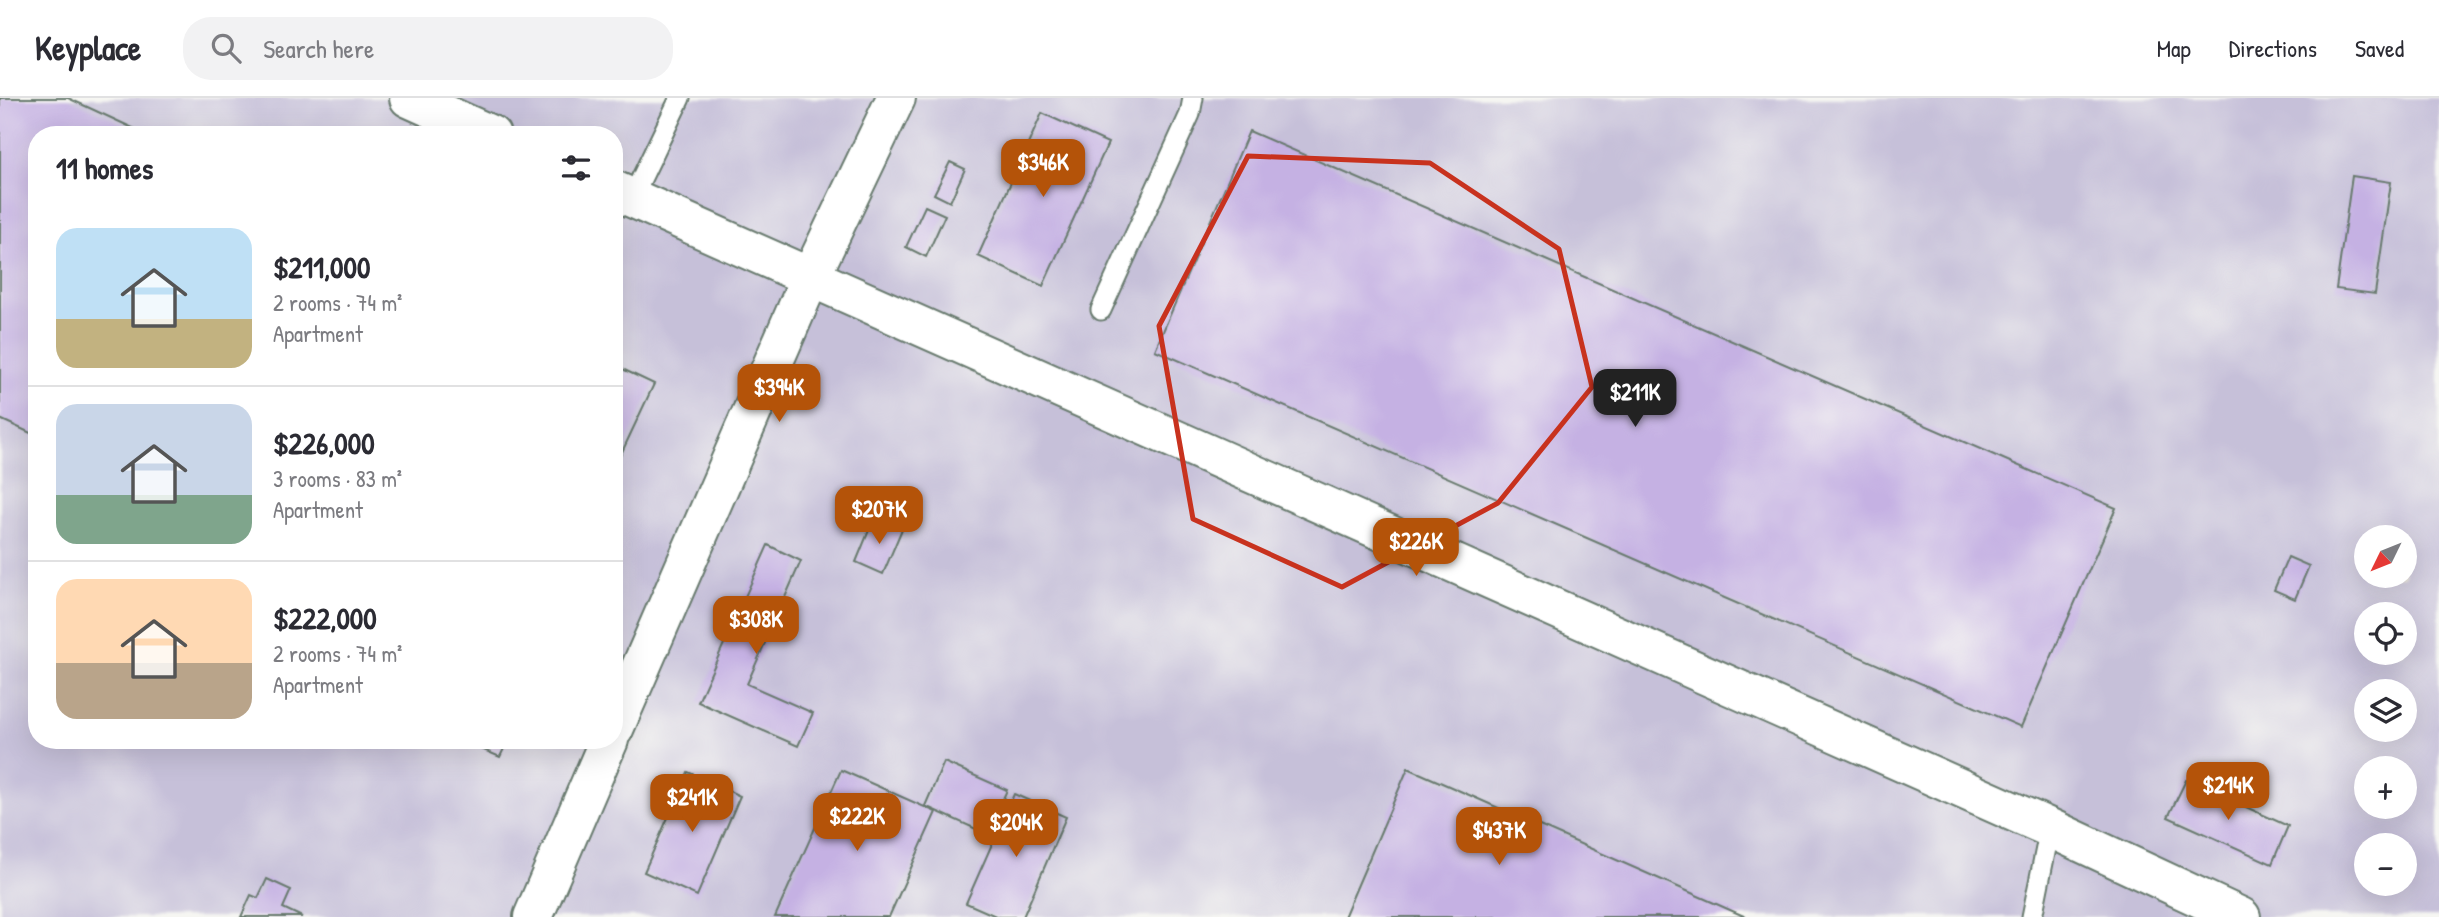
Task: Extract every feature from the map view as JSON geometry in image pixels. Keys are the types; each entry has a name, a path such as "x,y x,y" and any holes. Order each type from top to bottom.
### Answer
{"street":[{"path":"409,98 471,126"},
{"path":"623,708 811,276 896,98"},
{"path":"623,194 2050,828 2224,913"},
{"path":"533,917 605,749"}],"lane":[{"path":"623,194 680,98"},
{"path":"1101,310 1190,114 1193,98"},
{"path":"2032,917 2050,828"}],"highlighted area":[{"path":"1248,156 1430,163 1559,249 1592,387 1498,503 1342,587 1193,519 1159,326"}],"shaded area":[{"path":"0,98 2439,98 2439,917 0,917"}],"building":[{"path":"0,98 68,98 129,126 28,126 28,432 0,419"},
{"path":"1042,113 1108,143 1043,286 978,256"},
{"path":"1249,131 2116,508 2021,727 1155,350"},
{"path":"950,162 965,169 950,202 934,194"},
{"path":"2352,176 2391,182 2375,294 2336,289"},
{"path":"925,206 945,215 926,257 906,247"},
{"path":"623,369 654,384 623,450"},
{"path":"874,518 902,529 883,574 856,562"},
{"path":"768,545 801,561 747,684 813,713 798,746 698,702"},
{"path":"2288,557 2309,566 2295,599 2274,590"},
{"path":"481,749 504,749 500,757"},
{"path":"944,762 1007,790 987,834 925,806"},
{"path":"1408,768 1746,917 1344,917"},
{"path":"841,770 936,812 889,917 775,917"},
{"path":"688,772 740,796 697,896 644,872"},
{"path":"2186,780 2288,826 2272,864 2168,817"},
{"path":"1014,794 1066,817 1023,917 998,917 966,903"},
{"path":"267,879 291,890 283,908 302,917 241,917 251,895 258,898"}]}
